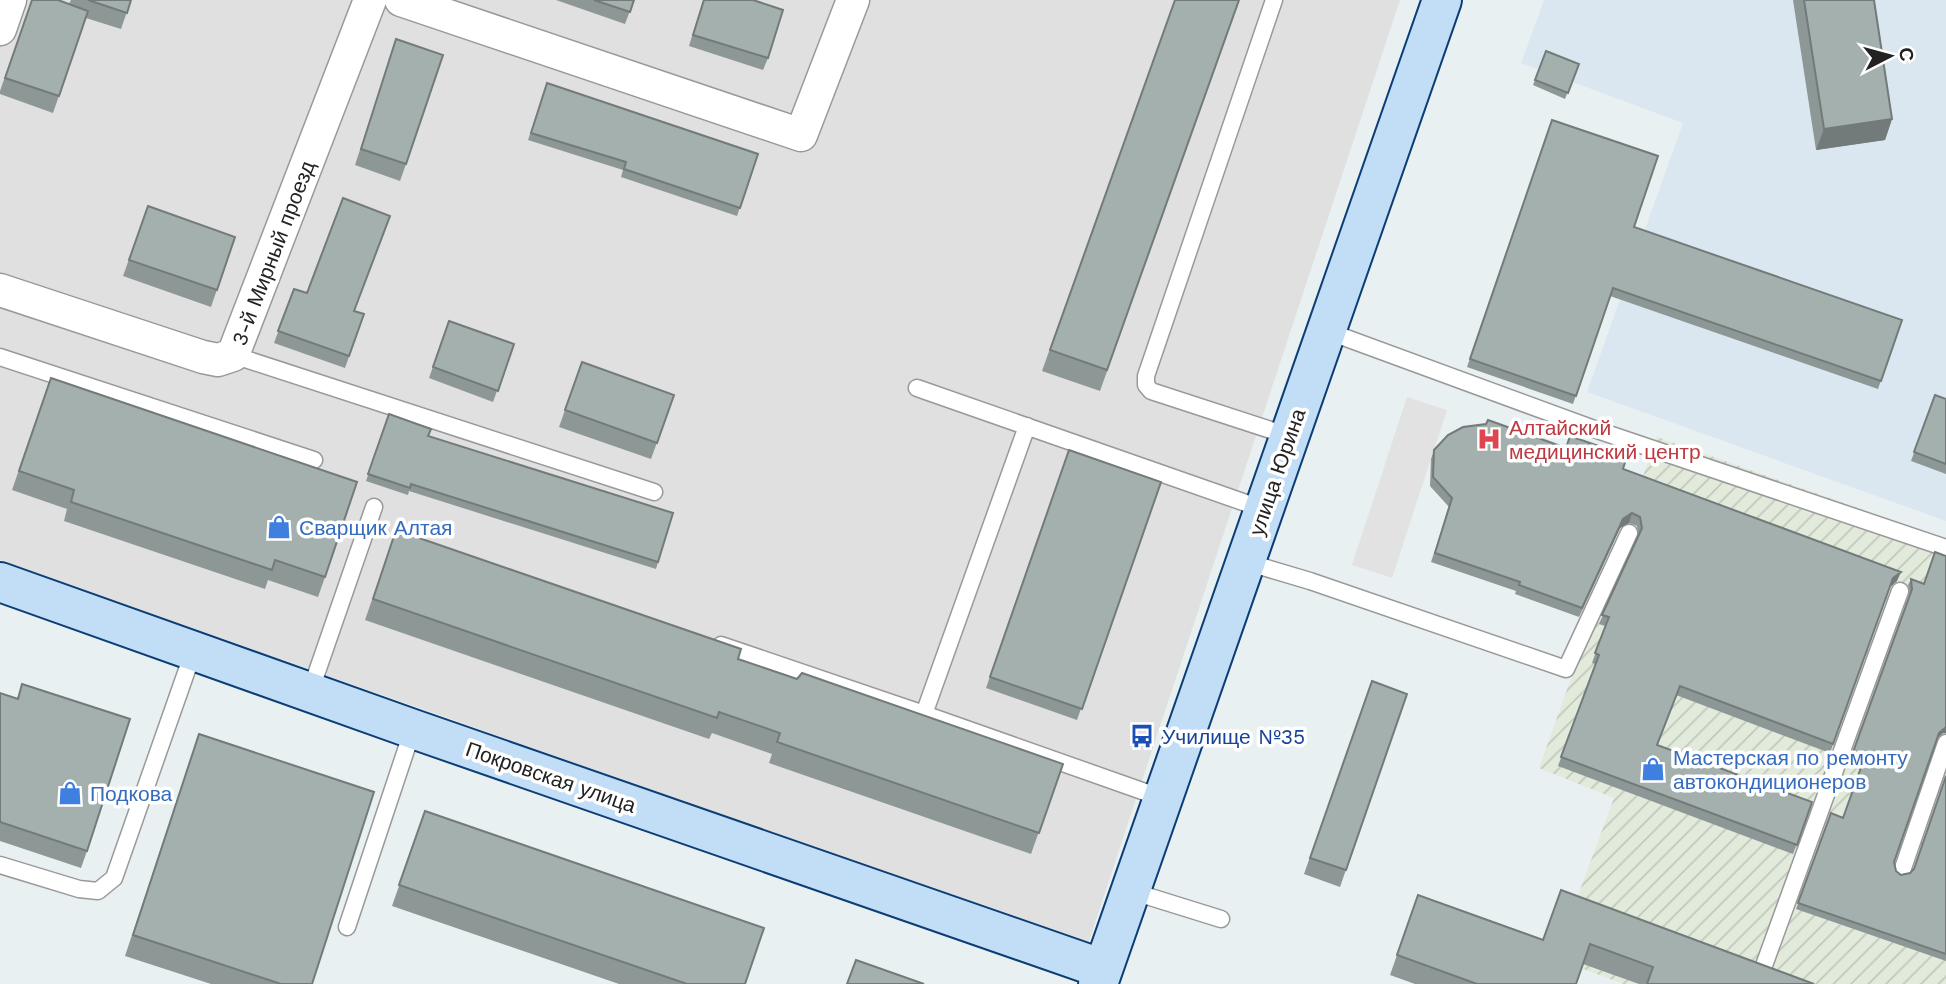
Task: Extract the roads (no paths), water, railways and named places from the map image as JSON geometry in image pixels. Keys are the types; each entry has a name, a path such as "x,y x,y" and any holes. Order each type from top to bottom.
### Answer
{"street":[{"path":"0,29 10,0"},
{"name":"3-й Мирный проезд","path":"0,290 203,357 218,360 233,355 370,0"},
{"path":"401,0 801,135 853,0"},
{"name":"улица Юрина","path":"1100,976 1442,0"},
{"name":"Покровская улица","path":"0,582 1100,976"}],"lane":[{"path":"1274,0 1146,376 1146,385 1151,391 1289,436"},
{"path":"1326,331 1594,429 1946,548"},
{"path":"233,355 654,492"},
{"path":"0,357 314,460"},
{"path":"917,388 1264,509"},
{"path":"924,714 1027,426"},
{"path":"310,692 374,508"},
{"path":"1246,562 1310,581 1566,670 1629,533"},
{"path":"1762,971 1900,591"},
{"path":"704,639 1163,799"},
{"path":"0,865 98,891 114,878 194,650"},
{"path":"347,927 413,729"},
{"path":"1902,871 1946,743"},
{"path":"1131,891 1221,919"}],"place":[{"name":"Алтайский медицинский центр","path":"1489,439"},
{"name":"Сварщик Алтая","path":"279,527"},
{"name":"Училище №35","path":"1142,736"},
{"name":"Мастерская по ремонту автокондиционеров","path":"1653,769"},
{"name":"Подкова","path":"70,793"}]}
